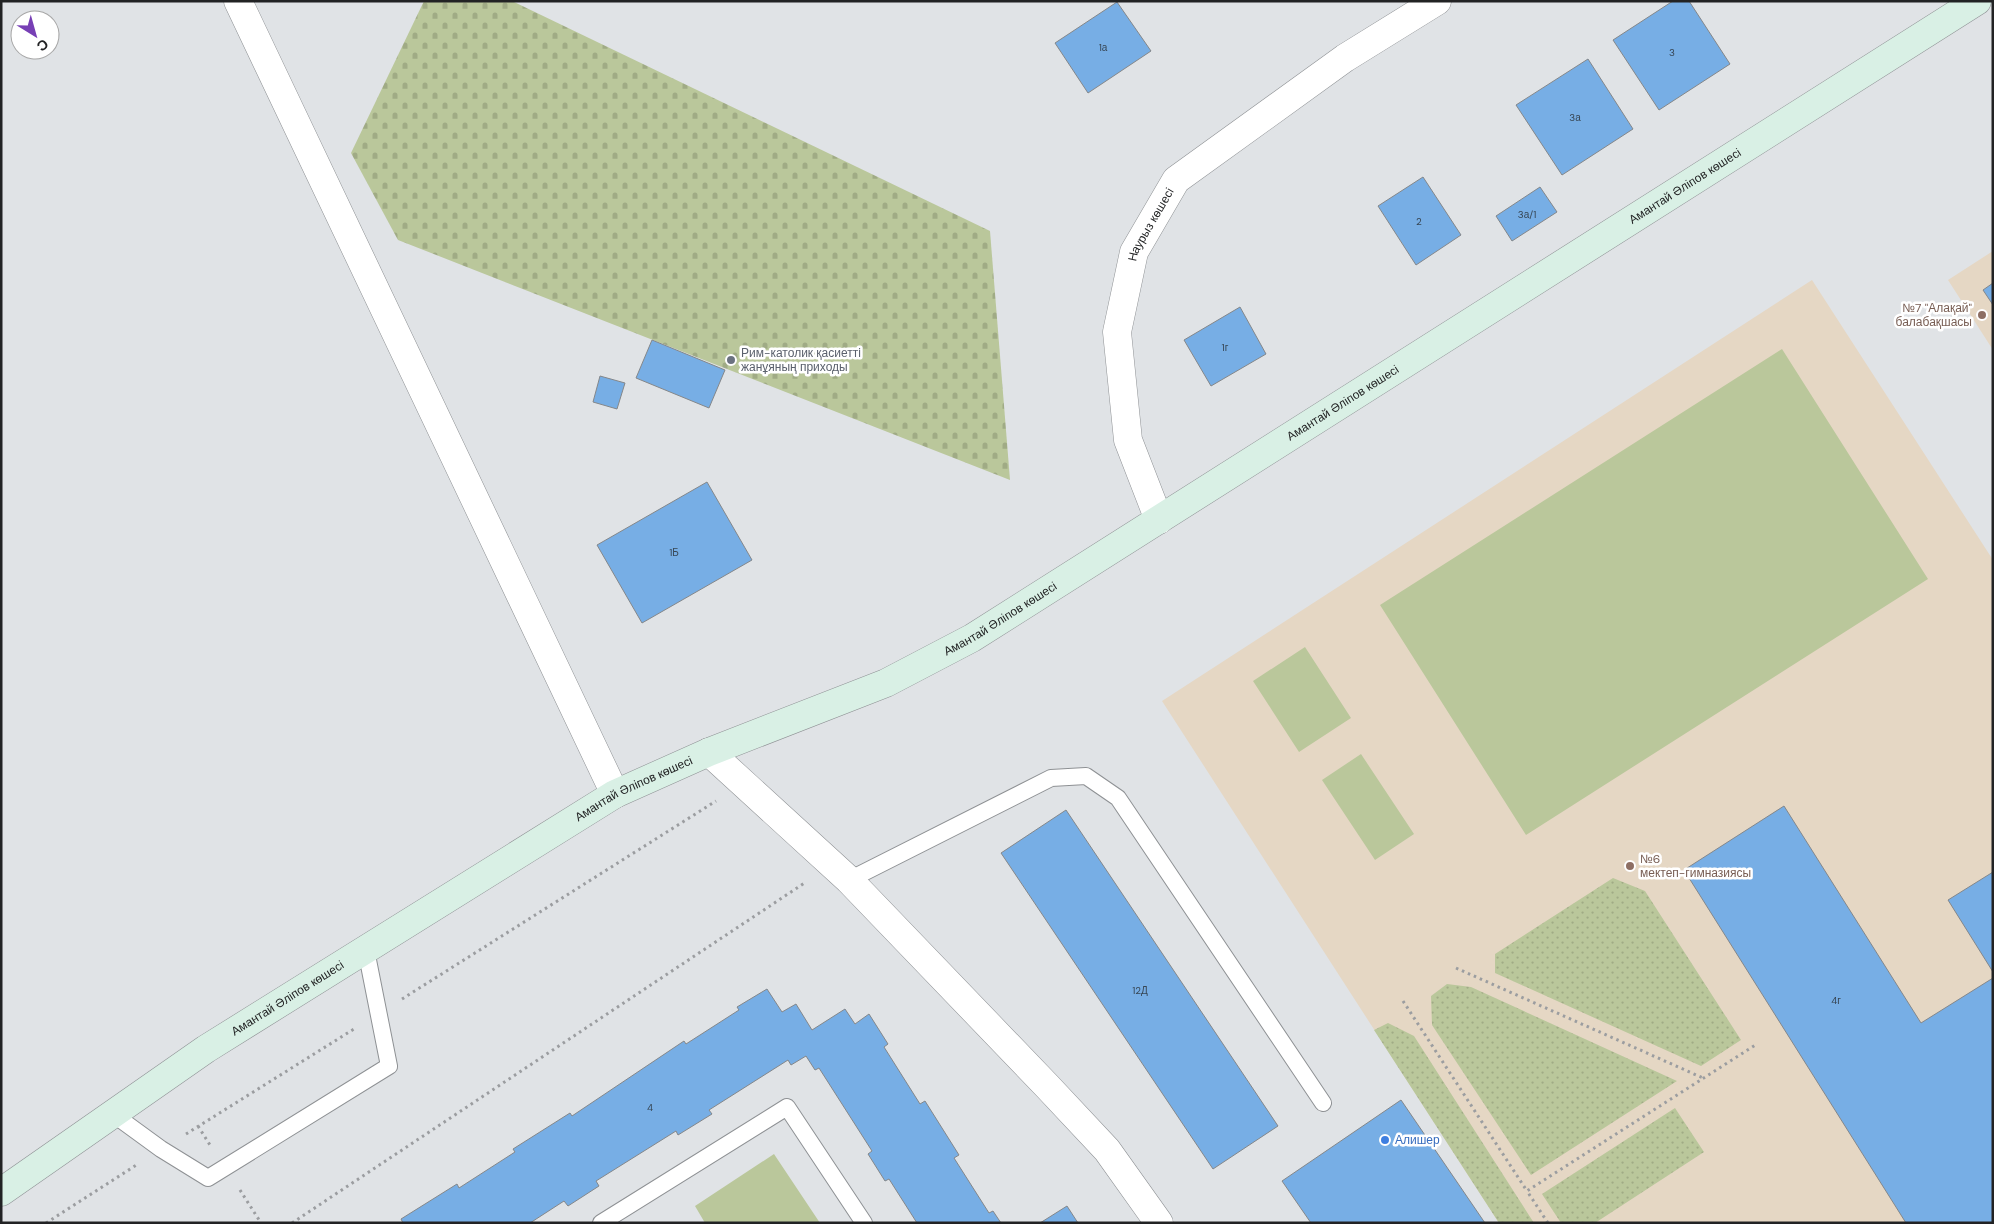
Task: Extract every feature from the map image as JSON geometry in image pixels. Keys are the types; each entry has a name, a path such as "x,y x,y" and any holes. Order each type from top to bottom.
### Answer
{"main road":[{"name":"Амантай Әліпов көшесі","path":"1,1192 53,1158 206,1049 615,794 709,752 895,678 972,638 1977,1"}],"street":[{"path":"238,1 615,794"},
{"name":"Наурыз көшесі","path":"1159,520 1128,440 1117,332 1134,252 1176,180 1345,58 1437,1"},
{"path":"709,752 840,873 1107,1150 1159,1223"}],"lane":[{"path":"840,873 1051,778 1086,776 1118,798 1323,1103"},
{"path":"113,1114 161,1150 208,1178 388,1066 366,950"},
{"path":"601,1223 787,1107 864,1223"}],"path":[{"path":"292,1223 840,873"},
{"path":"1456,968 1704,1078"},
{"path":"1403,1001 1548,1223"},
{"path":"1527,1191 1757,1044"}],"shaded area":[{"name":"№7 \"Алақай\" балабақшасы","path":"1993,251 1993,350 1948,280"},
{"name":"№6 мектеп-гимназиясы","path":"1812,280 1993,560 1993,1223 1499,1223 1162,701"}],"green space":[{"path":"424,1 512,1 990,231 1010,480 398,240 351,153"},
{"path":"1782,349 1928,579 1526,835 1380,605"},
{"path":"1305,647 1351,718 1299,752 1253,681"},
{"path":"1361,754 1414,834 1375,860 1322,780"},
{"path":"1613,878 1645,891 1741,1040 1701,1066 1495,973 1495,954"},
{"path":"1447,984 1471,987 1677,1081 1531,1175 1432,1025 1431,996"},
{"path":"1388,1023 1414,1036 1534,1223 1499,1223 1374,1030"},
{"path":"1675,1108 1704,1152 1595,1223 1561,1223 1542,1194"},
{"path":"774,1154 820,1223 705,1223 695,1206"}],"building":[{"path":"1673,1 1689,1 1730,64 1659,110 1613,40"},
{"path":"1117,2 1151,51 1088,93 1055,43"},
{"path":"1588,59 1633,129 1562,175 1516,105"},
{"path":"1423,177 1461,235 1416,265 1378,206"},
{"path":"1540,187 1557,212 1512,241 1496,216"},
{"path":"1993,283 1993,305 1983,290"},
{"path":"1240,307 1266,354 1211,386 1184,340"},
{"path":"652,340 725,370 709,408 636,378"},
{"path":"600,376 625,383 617,409 593,402"},
{"path":"707,482 752,560 642,623 597,545"},
{"path":"1784,806 1921,1023 1993,978 1993,1223 1906,1223 1684,870"},
{"path":"1066,810 1278,1126 1213,1169 1001,853"},
{"path":"1993,872 1993,972 1948,900"},
{"path":"767,989 782,1012 796,1004 812,1030 845,1009 855,1024 869,1014 888,1044 884,1047 920,1104 925,1101 959,1155 954,1158 989,1213 993,1211 1001,1223 917,1223 889,1179 885,1181 868,1154 872,1151 819,1068 815,1070 806,1056 791,1065 788,1060 709,1110 712,1114 678,1135 676,1131 596,1181 599,1186 568,1206 564,1201 530,1223 403,1223 401,1219 457,1184 459,1188 515,1152 513,1149 570,1113 572,1116 684,1041 686,1044 739,1010 737,1007"},
{"name":"Алишер","path":"1401,1100 1485,1223 1311,1223 1282,1181"},
{"path":"1067,1206 1078,1223 1040,1223"}],"place":[{"name":"№7 \"Алақай\" балабақшасы","path":"1982,315"},
{"name":"Рим-католик қасиетті жанұяның приходы","path":"731,360"},
{"name":"№6 мектеп-гимназиясы","path":"1630,866"},
{"name":"Алишер","path":"1385,1140"}]}
